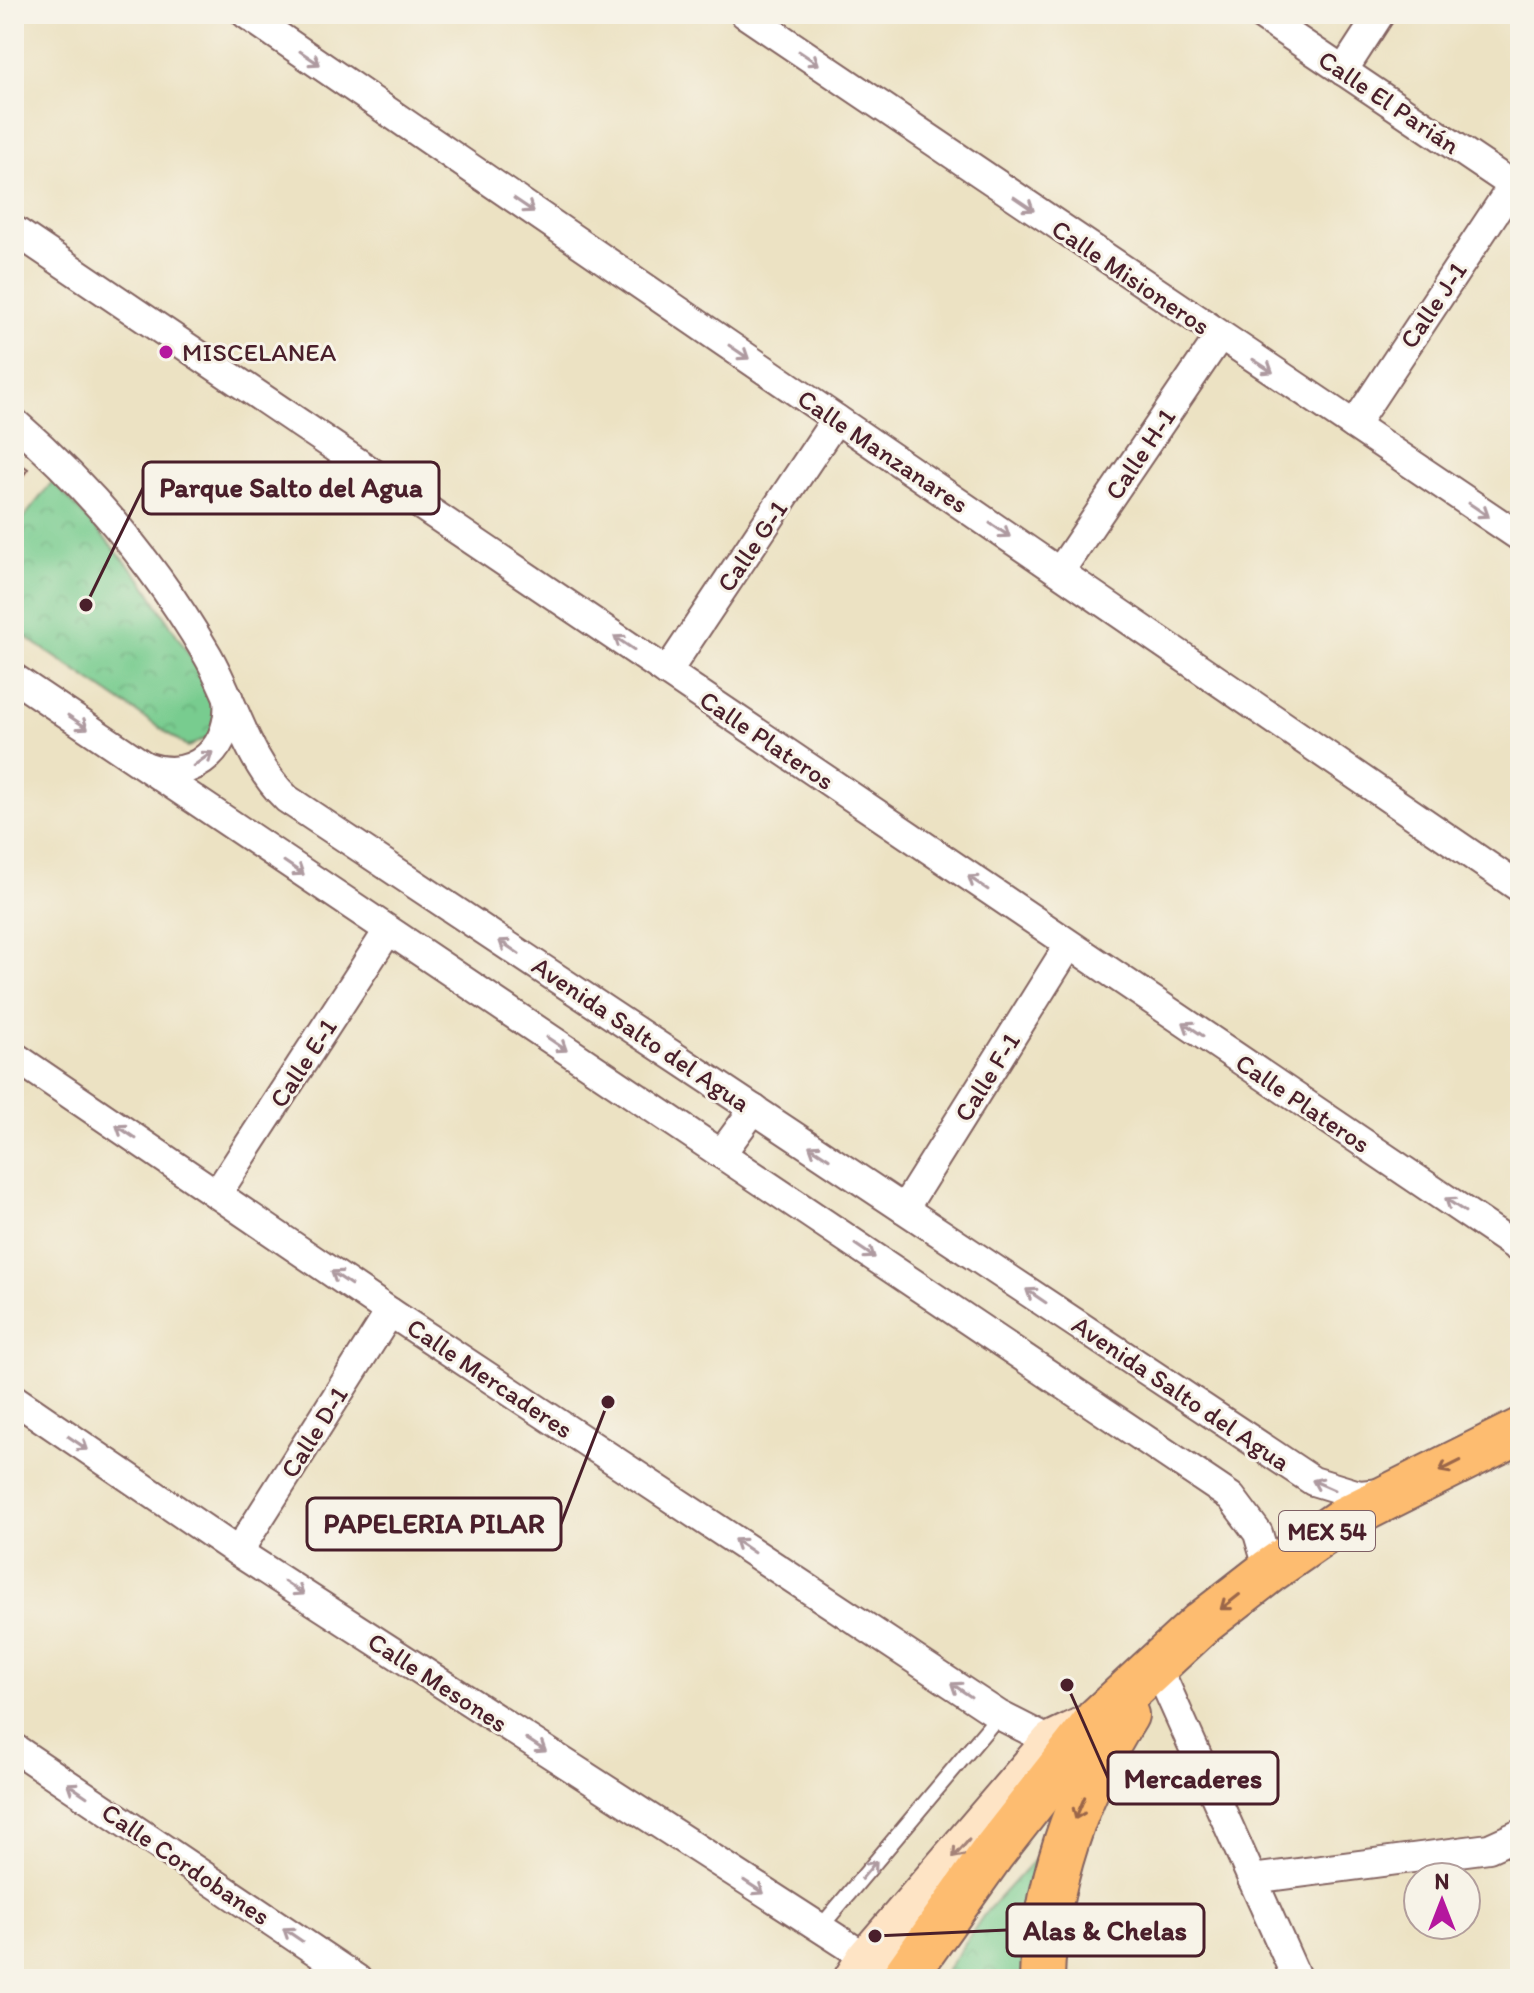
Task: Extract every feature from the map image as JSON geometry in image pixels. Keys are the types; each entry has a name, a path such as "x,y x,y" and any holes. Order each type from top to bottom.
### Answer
{"main road":[{"name":"MEX 54","path":"875,1972 991,1855 1097,1720 1201,1624 1269,1571 1344,1519 1520,1431"},
{"path":"1042,1979 1047,1914 1070,1833 1120,1724 1157,1666"},
{"name":"MEX 54","path":"875,1972 1052,1742 1097,1720"}],"street":[{"name":"Calle Manzanares","path":"246,14 1520,888"},
{"name":"Calle Misioneros","path":"745,14 1219,337 1520,537"},
{"name":"Calle El Parián","path":"1259,14 1516,187"},
{"path":"1343,71 1380,14"},
{"name":"Calle J-1","path":"1354,425 1516,187"},
{"name":"Calle Plateros","path":"14,230 1520,1249"},
{"name":"Calle H-1","path":"1060,571 1219,337"},
{"name":"Calle G-1","path":"667,672 836,419"},
{"name":"Avenida Salto del Agua","path":"14,422 53,455 108,515 199,643 268,781 287,799 1313,1481 1359,1495 1399,1492"},
{"path":"14,678 1231,1497 1258,1533 1269,1571"},
{"path":"137,762 167,772 198,764 221,743 227,728 228,697"},
{"name":"Calle E-1","path":"217,1194 388,931"},
{"name":"Calle F-1","path":"904,1209 1069,945"},
{"name":"Calle Mercaderes","path":"14,1056 390,1312 999,1715 1052,1742"},
{"path":"721,1154 754,1109"},
{"name":"Calle D-1","path":"238,1552 390,1312"},
{"name":"Calle Mesones","path":"14,1399 238,1552 819,1929 875,1972"},
{"path":"1157,1666 1297,1979"},
{"name":"Calle Cordobanes","path":"14,1748 357,1979"},
{"path":"1252,1879 1489,1848 1520,1834"}],"lane":[{"path":"819,1929 999,1715"}],"green space":[{"path":"53,481 142,580 219,702 217,732 188,747 14,629 14,530"},
{"path":"1055,1837 1021,1950 1024,1979 941,1979 985,1913"}],"building":[{"path":"14,459 28,469 14,488"}],"place":[{"name":"MISCELANEA","path":"166,352"},
{"name":"Parque Salto del Agua","path":"86,605"},
{"name":"PAPELERIA PILAR","path":"608,1402"},
{"name":"Mercaderes","path":"1067,1685"},
{"name":"Alas & Chelas","path":"875,1936"}]}
